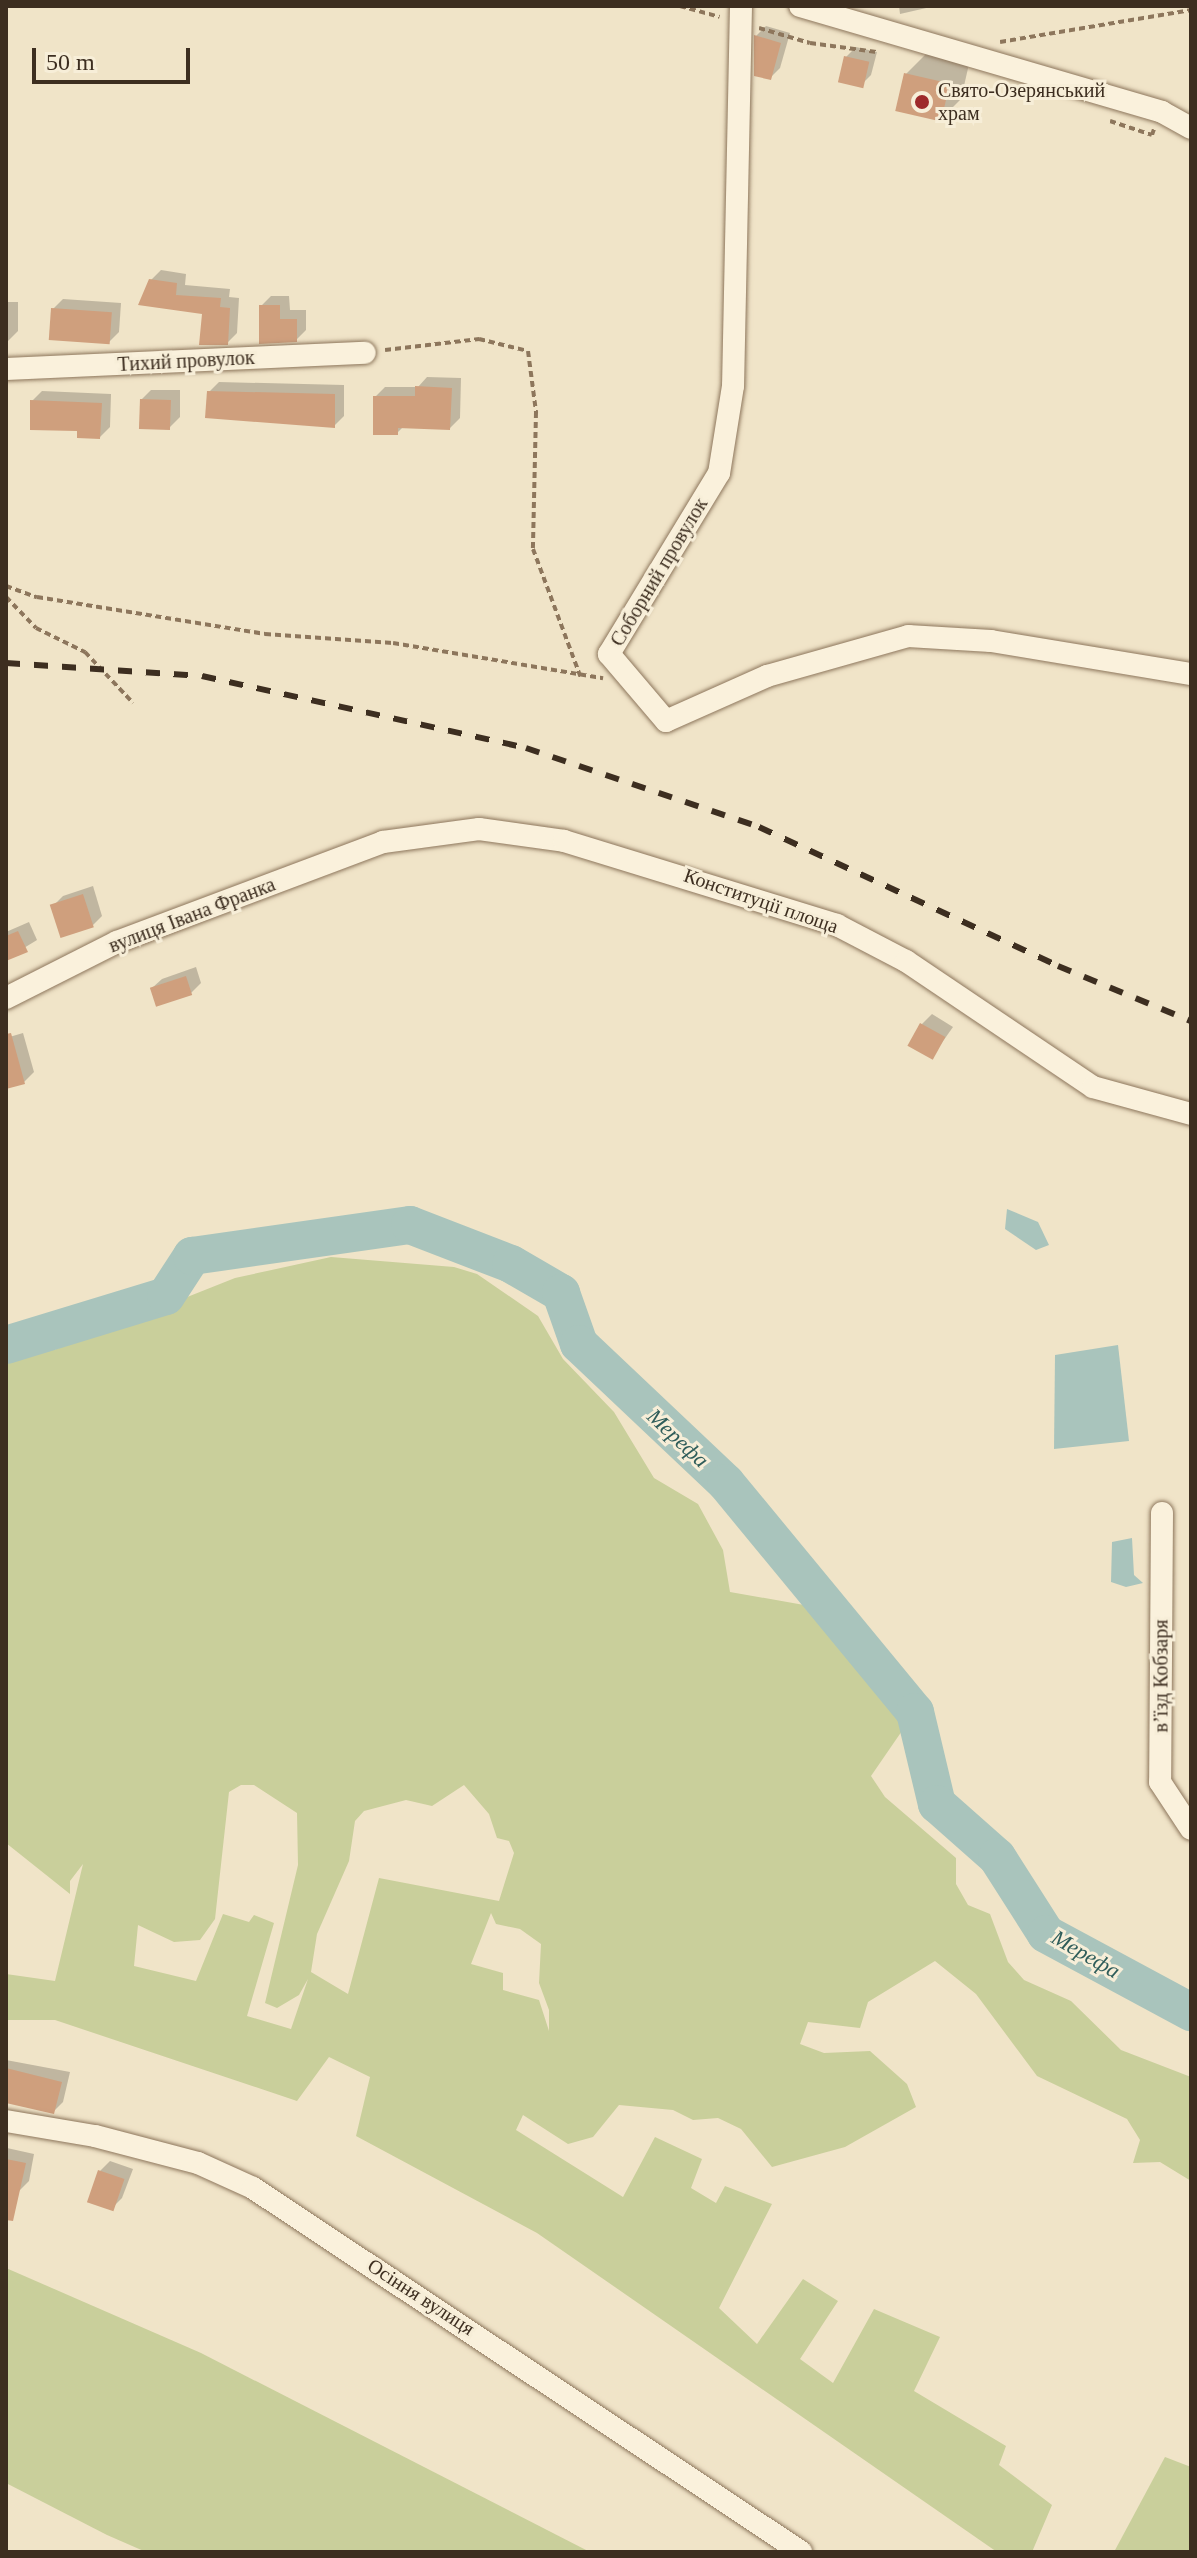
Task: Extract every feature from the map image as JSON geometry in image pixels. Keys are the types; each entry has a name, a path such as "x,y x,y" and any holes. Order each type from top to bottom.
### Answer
{"street":[{"path":"800,6 1177,119 1191,98"},
{"name":"Соборний провулок","path":"741,14 733,386 719,473 609,654 666,721 767,676 908,636 991,641 1191,674"},
{"name":"Тихий провулок","path":"6,369 365,353"},
{"name":"Конституції площа","path":"383,842 479,829 564,841 837,925 906,961 1093,1087 1191,1114"},
{"name":"вулиця Івана Франка","path":"6,998 117,942 383,842"},
{"name":"в’їзд Кобзаря","path":"1162,1513 1160,1782 1191,1829"},
{"name":"Осіння вулиця","path":"6,2121 95,2136 198,2163 253,2188 801,2552"}],"path":[{"path":"680,6 741,14 810,43 890,55"},
{"path":"998,42 1191,10"},
{"path":"1108,120 1152,135 1177,119"},
{"path":"365,353 479,339 528,351 536,412 533,549 581,678"},
{"path":"6,586 37,597 265,634 393,643 581,678 629,678"},
{"path":"6,597 36,628 85,652 133,703"}],"green space":[{"path":"331,1257 454,1267 477,1274 538,1316 563,1359 614,1412 654,1478 698,1504 723,1550 730,1592 804,1605 859,1655 889,1695 915,1712 871,1776 885,1797 956,1858 956,1884 968,1905 990,1914 1008,1962 1024,1980 1071,2001 1121,2050 1191,2077 1191,2181 1160,2162 1133,2163 1140,2140 1127,2119 1037,2076 976,1994 935,1961 868,2002 860,2028 808,2022 800,2044 824,2053 870,2051 907,2084 916,2107 845,2147 772,2167 741,2129 718,2118 693,2120 673,2110 619,2105 593,2137 568,2144 523,2115 516,2130 623,2197 655,2137 702,2159 691,2188 716,2203 725,2186 772,2204 719,2308 757,2344 803,2279 838,2301 800,2359 833,2383 874,2309 940,2337 914,2391 1006,2446 999,2465 1052,2505 1032,2552 997,2552 537,2233 356,2136 370,2077 329,2057 297,2101 55,2020 6,2020 6,1974 55,1981 83,1864 70,1881 70,1894 6,1843 6,1346 54,1350 235,1278","holes":["241,1785 254,1785 297,1813 298,1865 265,2003 277,2008 299,1995 308,1979 291,2029 247,2016 274,1923 254,1915 249,1922 223,1914 196,1981 134,1966 138,1925 174,1942 200,1940 215,1919 229,1792","464,1785 489,1814 497,1838 509,1841 514,1853 499,1901 379,1878 348,1994 311,1972 317,1934 349,1861 355,1821 364,1811 406,1800 432,1806","491,1913 496,1924 520,1929 541,1944 539,1983 549,2010 549,2031 539,2000 503,1990 503,1973 471,1964"]},
{"path":"6,2268 201,2353 590,2552 146,2552 107,2535 6,2483"},
{"path":"1165,2457 1191,2467 1191,2552 1114,2552"}],"water":[{"path":"1007,1209 1038,1222 1049,1245 1036,1250 1005,1229"},
{"path":"1118,1345 1129,1441 1054,1449 1055,1355"},
{"path":"1132,1538 1134,1575 1143,1583 1126,1587 1111,1582 1112,1542"}],"building":[{"path":"754,35 781,43 771,80 754,76"},
{"path":"844,56 869,62 863,88 838,82"},
{"name":"Свято-Озерянський храм","path":"904,73 950,84 941,122 895,111"},
{"path":"149,279 177,283 176,295 221,298 220,307 230,308 228,345 199,345 202,314 138,305"},
{"path":"259,305 280,305 280,319 297,319 297,342 259,344"},
{"path":"51,308 112,312 110,344 49,340"},
{"path":"415,386 452,388 450,430 398,428 398,435 373,435 373,396 415,396"},
{"path":"207,391 335,394 335,428 205,418"},
{"path":"140,399 171,400 170,430 139,429"},
{"path":"30,400 102,403 100,439 77,438 77,431 30,430"},
{"path":"83,894 94,927 61,938 50,905"},
{"path":"18,931 28,952 6,961 6,936"},
{"path":"186,976 192,995 156,1007 150,988"},
{"path":"920,1023 945,1037 933,1060 907,1046"},
{"path":"11,1033 25,1084 6,1089 6,1034"},
{"path":"6,2068 62,2082 54,2114 6,2103"},
{"path":"6,2159 26,2163 13,2221 6,2220"},
{"path":"98,2170 124,2179 113,2211 87,2202"}],"waterway":[{"name":"Мерефа","path":"6,1345 166,1296 192,1256 410,1225 511,1264 561,1293 579,1344 726,1483 915,1712 937,1804 997,1857 1046,1934 1191,2012"}],"railway":[{"path":"6,663 202,676 526,748 759,827 1058,966 1191,1021"}],"place":[{"name":"Свято-Озерянський храм","path":"922,102"}]}
